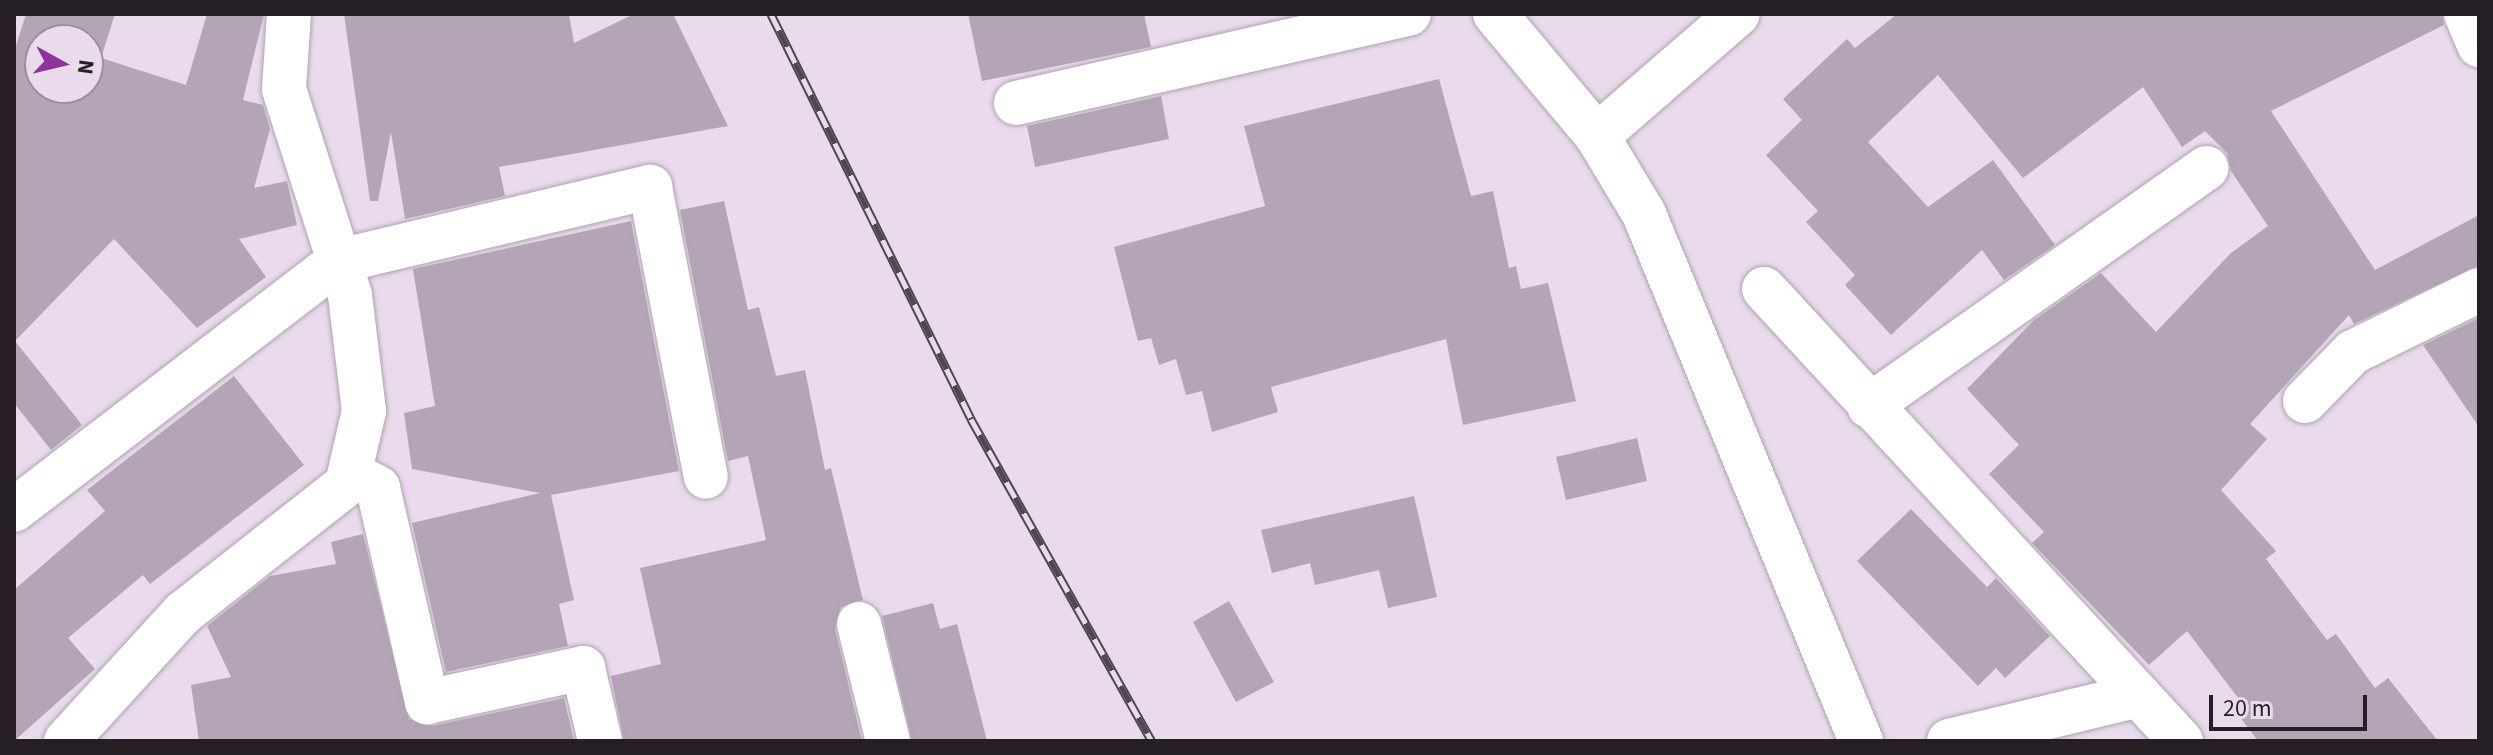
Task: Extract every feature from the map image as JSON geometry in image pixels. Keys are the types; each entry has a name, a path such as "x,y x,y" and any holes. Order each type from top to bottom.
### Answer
{"street":[{"path":"66,741 183,613 347,484 364,411 350,295 284,89 289,14"},
{"path":"1016,103 1409,14"},
{"path":"1495,14 1597,136 1644,214 1711,367 1861,741"},
{"path":"1597,136 1738,14"},
{"path":"2466,14 2479,45"},
{"path":"1869,406 2207,168"},
{"path":"14,510 339,261 650,187 706,477"},
{"path":"1764,289 2181,741"},
{"path":"2305,401 2353,352 2479,290"},
{"path":"350,473 378,488 427,702 583,668 600,741"},
{"path":"859,624 888,741"},
{"path":"1949,741 2139,695"}],"building":[{"path":"26,14 115,14 104,49 104,24 24,24 24,104 104,104 104,59 186,85 207,14 264,14 243,100 263,105 270,129 254,188 287,181 297,225 239,239 266,277 197,328 114,239 15,341 82,425 51,450 14,403 14,52"},
{"path":"344,14 569,14 574,43 634,14 673,14 728,126 499,167 505,196 405,219 391,132 378,201 370,201"},
{"path":"968,14 1144,14 1151,47 982,81"},
{"path":"1897,14 2442,14 2444,25 2271,111 2375,270 2479,215 2479,265 2354,324 2349,315 2250,424 2267,439 2221,490 2276,551 2266,559 2327,640 2336,634 2375,688 2388,678 2438,741 2258,741 2234,709 2242,703 2187,631 2149,665 2032,543 2044,532 1989,474 2019,445 1967,389 2034,320 2101,273 2156,332 2231,253 2268,226 2231,171 2227,153 2205,131 2182,147 2143,87 2023,178 1938,75 1868,142 1928,207 1993,160 2055,245 2004,280 1982,250 1891,335 1845,285 1855,275 1806,222 1818,211 1766,155 1802,120 1783,99 1847,39 1855,48"},
{"path":"1439,79 1471,196 1493,191 1509,268 1516,266 1521,289 1548,283 1576,401 1463,425 1446,339 1271,387 1278,412 1212,432 1202,391 1186,395 1176,359 1159,365 1151,338 1138,341 1114,247 1265,206 1244,126"},
{"path":"1161,96 1169,139 1035,167 1027,126"},
{"path":"724,201 748,310 759,307 776,376 805,370 825,470 831,468 863,600 841,607 835,629 862,741 624,741 611,676 661,664 640,568 766,540 748,456 728,461 680,210"},
{"path":"631,221 679,471 551,495 574,600 559,604 568,646 446,672 412,523 540,493 412,469 404,413 435,406 413,269"},
{"path":"2479,318 2479,427 2423,345"},
{"path":"234,376 304,465 150,584 143,575 68,638 95,669 14,741 14,590 105,511 87,490"},
{"path":"1637,438 1647,481 1566,500 1556,457"},
{"path":"1414,496 1437,597 1388,608 1379,570 1315,585 1310,563 1272,573 1261,530"},
{"path":"1911,509 1987,587 1996,578 2050,636 2005,678 1996,668 1978,686 1857,561"},
{"path":"363,534 409,719 432,726 564,698 574,741 199,741 191,685 231,677 207,626 270,576 336,564 331,542"},
{"path":"1229,601 1274,682 1236,702 1193,622"},
{"path":"933,603 940,629 957,624 987,741 912,741 882,616"}],"railway":[{"path":"771,14 971,419 1152,741"}]}
